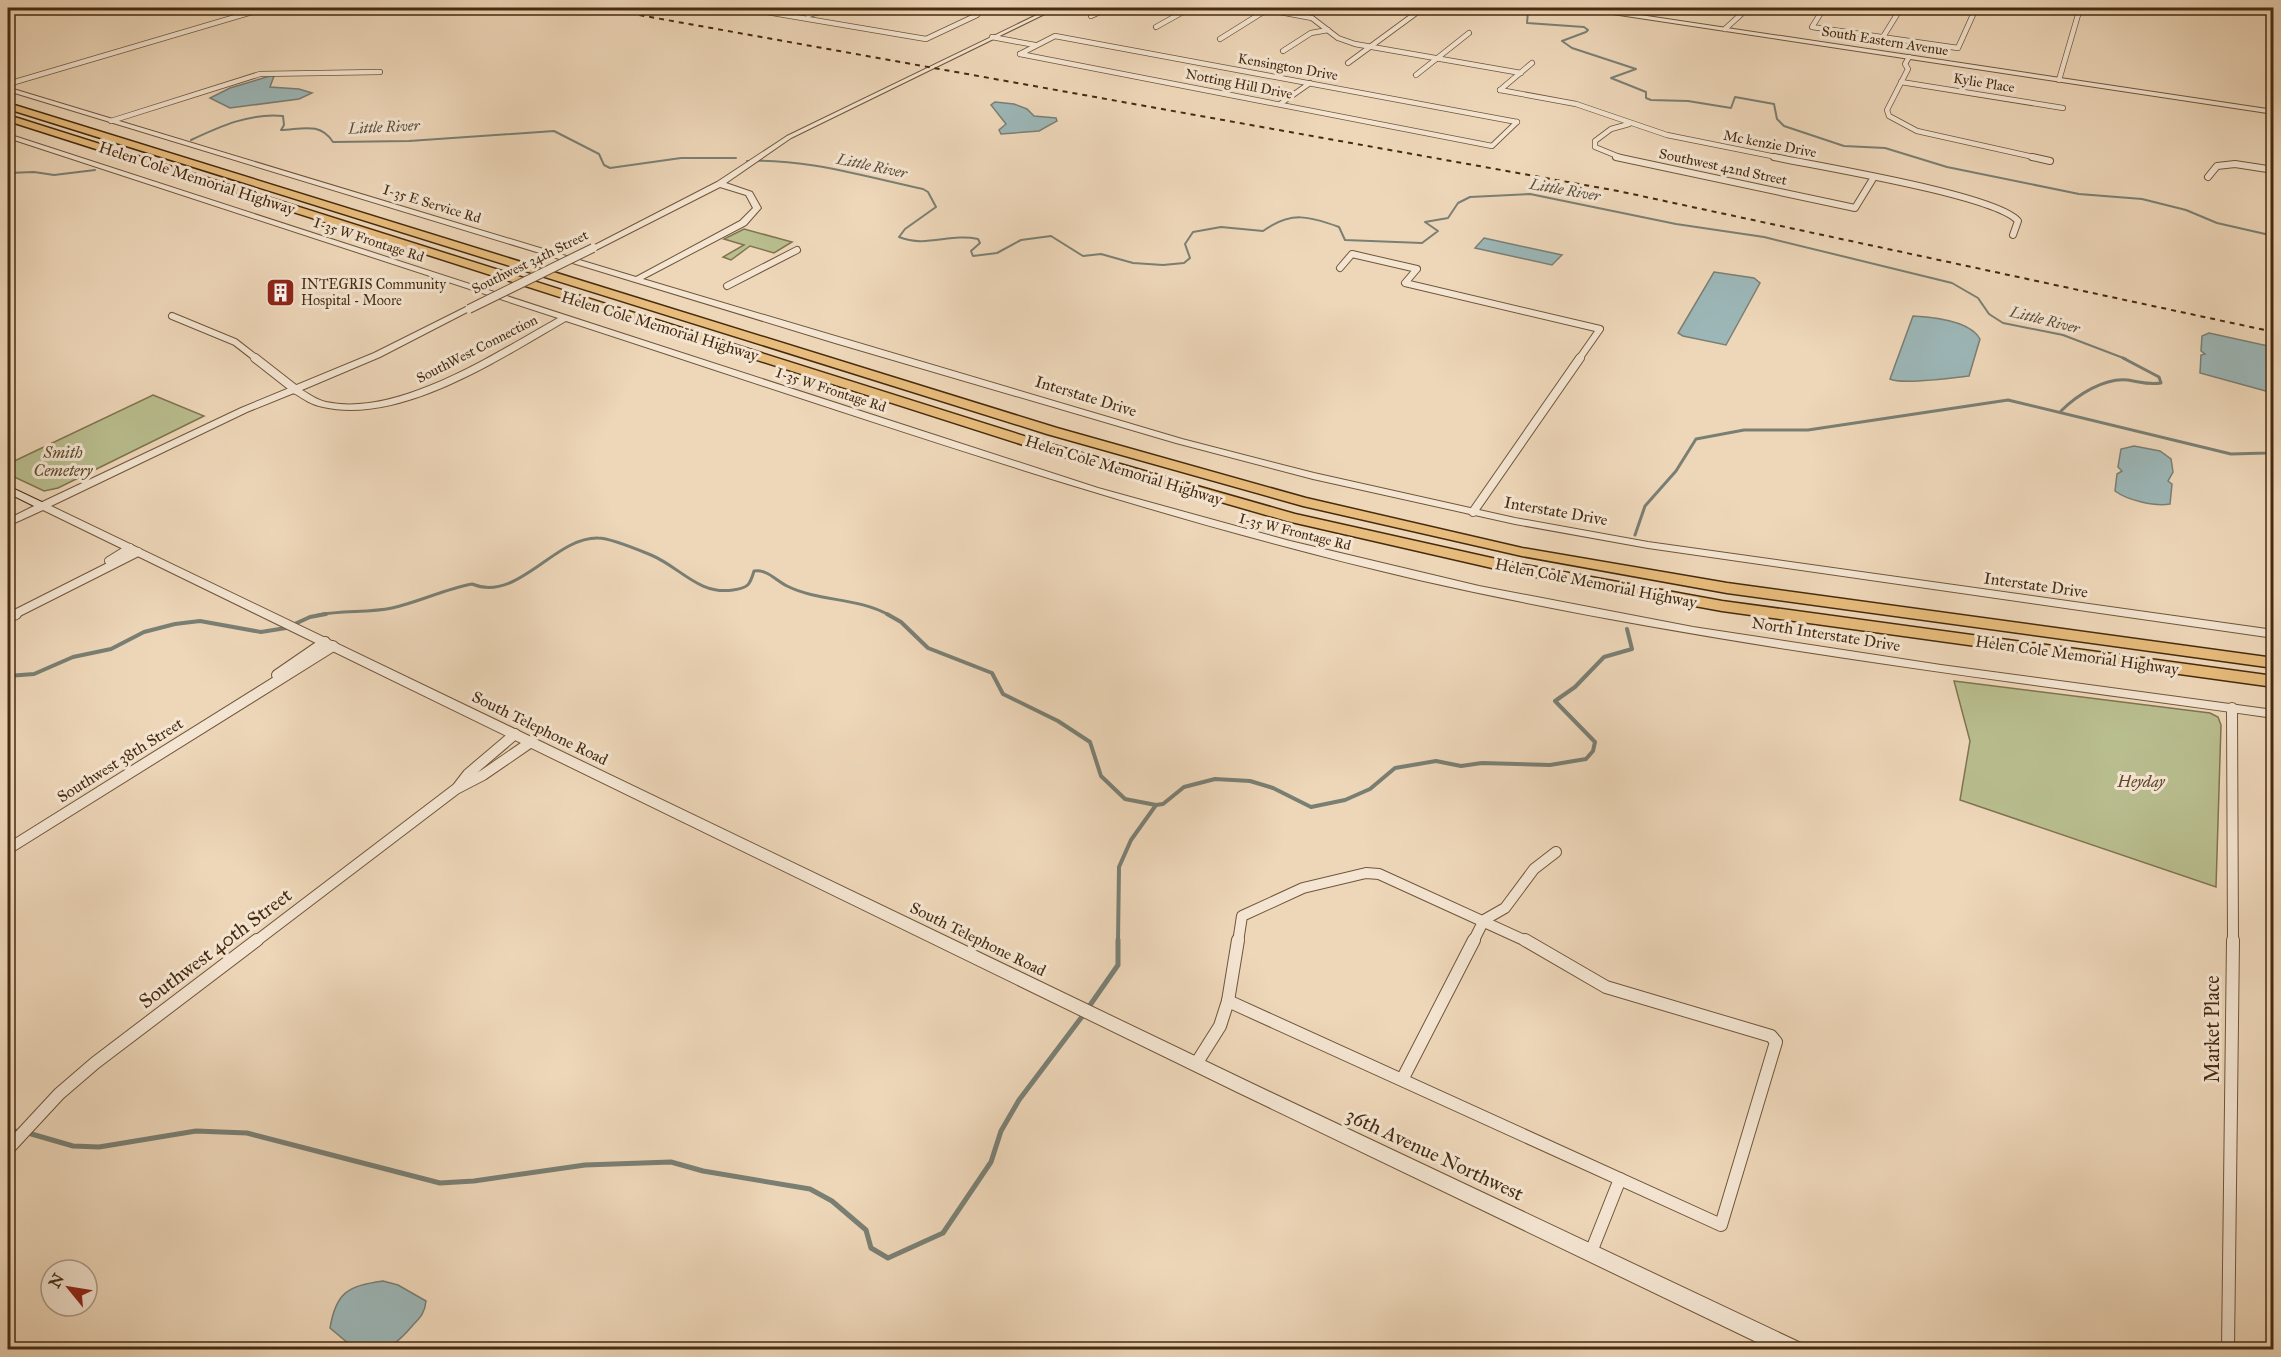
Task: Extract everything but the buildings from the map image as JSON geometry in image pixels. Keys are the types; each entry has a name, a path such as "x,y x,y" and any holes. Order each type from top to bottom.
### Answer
{"highway":[{"name":"Helen Cole Memorial Highway","path":"8,106 1063,435 1303,502 1499,547 1626,571 1833,603 2274,661"},
{"name":"Helen Cole Memorial Highway","path":"8,118 1026,441 1205,495 1303,521 1514,568 1710,604 2274,682"}],"main road":[{"name":"South Telephone Road","path":"8,489 42,506"}],"street":[{"path":"240,8 254,11"},
{"path":"8,84 266,8"},
{"path":"743,8 792,15 808,15 831,8"},
{"path":"808,15 818,20 926,39 976,15 981,8"},
{"name":"Southwest 34th Street","path":"8,523 198,430 387,351 720,184 767,152 821,121 1054,8"},
{"path":"1091,16 1108,8"},
{"path":"1156,27 1190,8"},
{"path":"1258,8 1312,18 1344,40 1371,47 1521,73 1532,63"},
{"path":"1339,8 1347,8"},
{"path":"1348,63 1424,8"},
{"name":"South Eastern Avenue","path":"1586,8 2274,112"},
{"path":"1681,8 1700,9"},
{"path":"1725,29 1748,8"},
{"path":"1815,8 1824,8"},
{"path":"1824,8 1812,27 1958,48 1976,8"},
{"path":"1883,37 1901,8"},
{"path":"2059,80 2080,8"},
{"path":"1220,39 1268,9"},
{"path":"1734,30 1740,22 1738,19"},
{"path":"1283,51 1311,33 1328,30"},
{"path":"1416,75 1469,33"},
{"path":"995,36 1038,44"},
{"name":"Kensington Drive","path":"1038,44 1055,36 1517,122 1492,146"},
{"name":"Notting Hill Drive","path":"1038,44 1020,54 1492,146"},
{"path":"1908,69 1905,64 1909,57"},
{"path":"1920,59 1908,69 1887,110 1889,116 1898,123 1924,132 2050,161"},
{"path":"111,121 260,74 380,72"},
{"name":"Mc kenzie Drive","path":"1521,73 1500,90 1576,104 1629,124 1667,135 1874,177 1995,207 2012,214 2018,221 2013,235"},
{"name":"Kylie Place","path":"1901,82 2063,108"},
{"path":"1280,104 1310,83"},
{"name":"I-35 E Service Rd","path":"8,89 848,344"},
{"name":"Southwest 42nd Street","path":"1629,124 1601,136 1595,141 1595,147 1616,157 1855,208 1874,177"},
{"name":"I-35 W Frontage Rd","path":"8,136 1094,490 1247,534 1377,567"},
{"path":"2208,177 2217,166 2230,164 2274,170"},
{"path":"636,280 743,223 754,214 757,208 749,194 720,184"},
{"path":"727,286 797,250"},
{"path":"1340,268 1352,254 1418,269 1405,283 1600,329 1473,512"},
{"path":"172,316 236,342 296,390"},
{"name":"SouthWest Connection","path":"296,390 324,405 342,407 378,405 402,400 435,387 565,318"},
{"name":"Interstate Drive","path":"848,344 1251,460 1473,512 1744,560 2274,634"},
{"name":"South Telephone Road","path":"42,506 1058,997"},
{"path":"8,618 134,550"},
{"name":"North Interstate Drive","path":"1377,567 1533,600 1693,630 2274,714"},
{"name":"Southwest 38th Street","path":"8,849 329,644"},
{"name":"Market Place","path":"2228,1350 2234,825 2232,708"},
{"name":"Southwest 40th Street","path":"456,789 468,774 515,734"},
{"name":"Southwest 40th Street","path":"8,1149 39,1114 95,1063 456,789 483,775 531,742"},
{"path":"1403,1078 1485,920 1505,908 1534,869 1556,852"},
{"path":"1196,1064 1220,1026 1228,1001 1242,916 1303,888 1366,873 1379,874 1485,920 1561,959 1606,987 1771,1036 1776,1042 1721,1225 1403,1078 1228,1001"},
{"name":"36th Avenue Northwest","path":"1058,997 1794,1350"},
{"path":"1590,1252 1620,1179"}],"green space":[{"path":"744,229 792,242 774,253 750,246 731,260 723,257 744,245 724,239"},
{"name":"Smith Cemetery","path":"153,395 204,416 58,488 44,491 8,474 8,464"},
{"name":"Heyday","path":"1954,681 2210,713 2218,717 2221,725 2216,887 1960,800 1970,741"}],"water":[{"path":"274,76 270,87 299,89 312,93 299,99 230,108 210,98 230,88"},
{"path":"995,102 1014,104 1027,109 1034,116 1056,118 1057,121 1039,131 1001,134 999,130 1006,124 991,105"},
{"path":"1484,238 1562,255 1552,265 1475,248"},
{"path":"1714,272 1754,278 1760,283 1726,345 1678,333"},
{"path":"1913,316 1950,321 1975,333 1980,339 1969,376 1916,381 1890,379"},
{"path":"2209,333 2273,347 2273,393 2200,373 2201,355 2205,354 2201,351 2202,336"},
{"path":"2134,446 2160,451 2171,459 2173,472 2168,481 2172,484 2170,504 2141,502 2115,491 2117,474 2122,471 2118,467 2121,449"},
{"path":"383,1281 398,1285 426,1301 424,1311 406,1333 394,1343 382,1348 355,1349 330,1328 336,1306 340,1299 352,1289"}],"waterway":[{"path":"1451,8 1495,13 1520,10 1528,12 1527,23 1584,27 1588,30 1586,32 1562,41 1572,48 1636,69 1611,78 1646,92 1646,98 1651,100 1688,101 1731,108 1735,97 1774,104 1777,119 1784,126 1844,146 1885,148 1947,167 2079,194 2142,199 2186,210 2217,223 2274,236"},
{"name":"Little River","path":"191,140 224,125 258,117 283,116 284,125 281,130 317,129 333,142 409,141 554,131 599,154 604,165 610,168 681,158 736,158"},
{"name":"Little River","path":"747,161 813,165 923,189 928,192 936,207 905,229 899,237 909,240 978,239 980,243 971,251 973,256 997,253 1021,240 1051,236 1083,256 1101,254 1133,263 1163,265 1184,263 1190,258 1185,244 1193,232 1221,227 1263,231 1282,220 1300,217 1339,227 1345,240 1422,243 1438,231 1425,222 1448,218 1458,203 1470,197 1530,194 1676,224 1764,237 1952,283 1978,298 1989,314 2003,323 2063,335 2126,359"},
{"name":"Little River","path":"8,173 34,172 54,175 95,170"},
{"name":"Little River","path":"2061,411 2083,393 2110,381 2161,383 2159,377 2123,358"},
{"path":"1635,535 1645,506 1676,471 1696,439 1744,430 1808,430 2008,400 2231,454 2267,453 2274,446"},
{"path":"318,615 392,608 472,584 489,587 505,585 520,578 566,547 582,540 598,538 617,542 651,555 690,579 710,588 733,590 745,587 750,583 754,571 759,571 799,591 864,605 887,614"},
{"path":"8,676 34,674 73,657 111,649 144,632 175,624 200,621 261,632 286,628 310,617 326,614"},
{"path":"887,614 901,622 928,648 992,673 1003,694 1058,721 1090,742 1101,776 1125,799 1156,805"},
{"path":"1156,805 1163,804 1184,787 1215,779 1250,781 1273,788 1311,807 1345,800 1370,789 1395,768 1436,761 1461,766 1482,763 1550,765 1586,759 1593,751 1595,742 1555,701 1575,687 1604,657 1632,649 1627,629"},
{"path":"1118,942 1119,867 1131,840 1156,805"},
{"path":"1088,1008 1118,965 1118,942"},
{"path":"28,1133 73,1146 99,1147 196,1131 247,1133 440,1183 474,1181 585,1165 671,1162 703,1171 810,1189 832,1201 866,1230 871,1248 888,1258 943,1233 991,1162 1001,1131 1019,1100 1084,1014"},
{"path":"8,1130 21,1132"}],"railway":[{"path":"600,8 1618,191 2274,332"}],"place":[{"name":"INTEGRIS Community Hospital - Moore","path":"280,292"}]}
